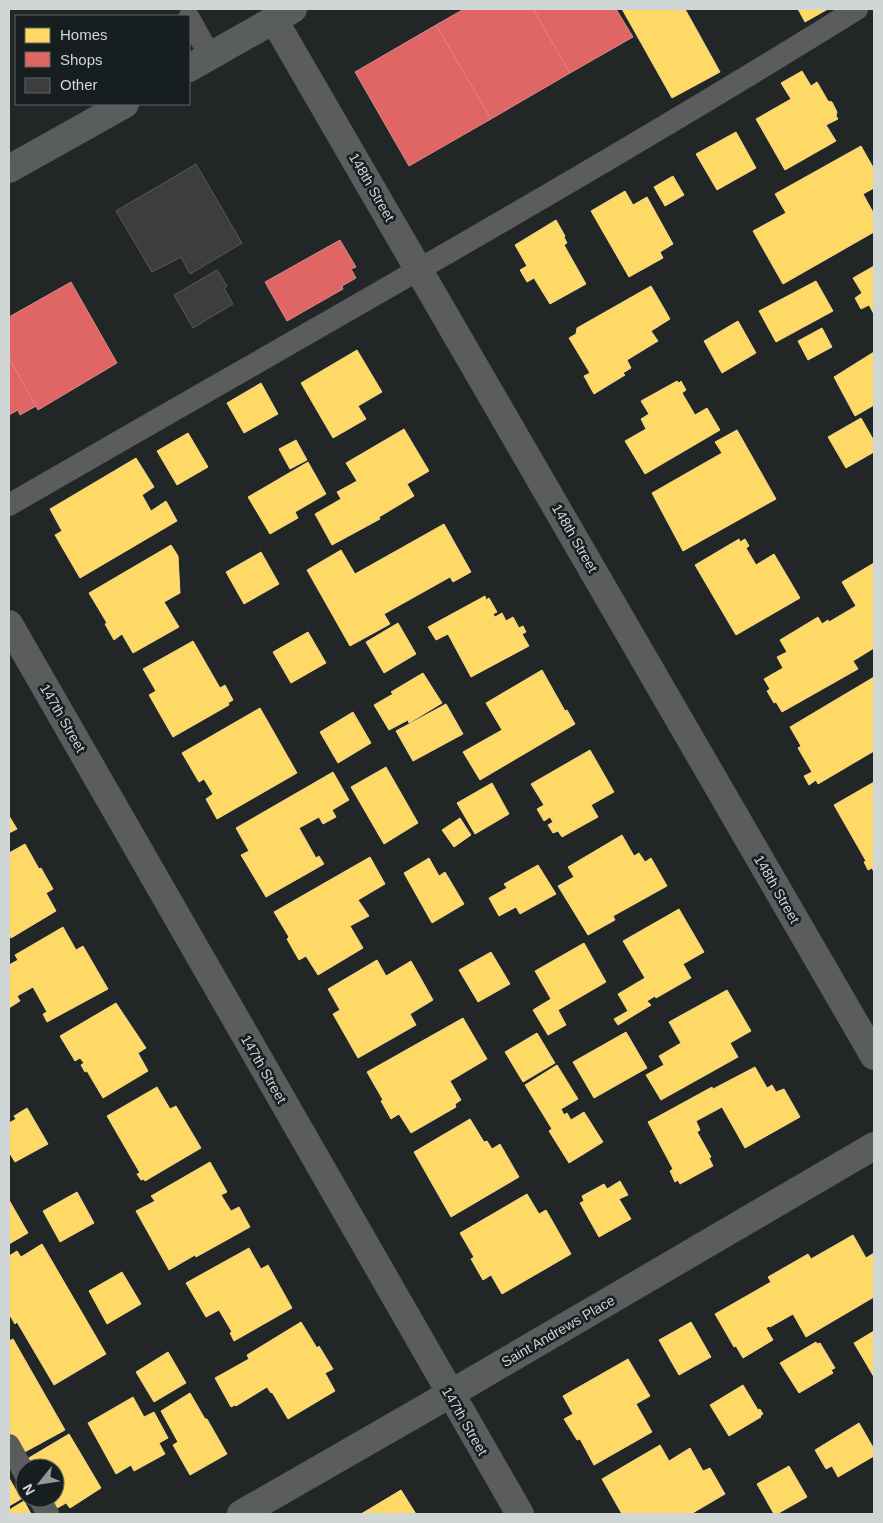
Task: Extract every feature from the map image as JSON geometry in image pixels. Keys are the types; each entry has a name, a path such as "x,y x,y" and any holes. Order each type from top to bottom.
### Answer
{"main road":[{"path":"200,62 284,14"},
{"path":"9,169 123,105"}],"street":[{"name":"148th Street","path":"284,14 420,270 874,1056"},
{"name":"147th Street","path":"9,624 520,1514"},
{"name":"Saint Andrews Place","path":"241,1514 874,1146"}],"lane":[{"path":"9,505 420,270 857,9"},
{"path":"190,24 200,62"},
{"path":"9,1445 16,1458"}],"building: Homes":[{"path":"622,9 685,9 720,72 672,98"},
{"path":"798,9 828,9 805,22"},
{"path":"802,71 811,86 817,82 837,112 836,116 838,119 826,125 836,141 785,170 756,119 791,99 781,83"},
{"path":"736,132 756,168 717,190 696,154"},
{"path":"861,146 874,169 874,188 863,194 874,214 874,232 783,284 753,231 786,213 775,194"},
{"path":"673,176 684,195 665,206 654,187"},
{"path":"625,191 633,205 647,197 673,244 660,252 663,258 629,277 591,211"},
{"path":"556,220 565,236 567,243 564,245 586,284 550,304 534,278 527,282 520,270 527,266 515,245"},
{"path":"874,266 874,314 869,305 861,309 855,298 862,293 853,278"},
{"path":"816,281 833,311 776,342 759,311"},
{"path":"651,286 670,319 651,331 658,341 627,360 631,368 623,373 625,375 594,394 584,376 590,373 569,338 576,334 577,328"},
{"path":"738,321 756,353 722,373 704,341"},
{"path":"822,328 832,347 808,360 798,341"},
{"path":"357,350 382,392 358,406 366,419 333,438 301,383"},
{"path":"874,352 874,405 855,416 834,377"},
{"path":"677,381 679,383 681,381 686,390 682,393 695,415 707,408 720,430 645,474 625,441 646,429 641,419 649,414 641,401"},
{"path":"261,383 278,414 244,433 227,403"},
{"path":"861,418 874,441 874,452 846,468 828,437"},
{"path":"404,429 429,471 407,484 414,496 379,517 380,519 332,545 315,514 341,499 337,492 357,481 346,463"},
{"path":"737,430 776,499 683,551 652,493 722,453 715,442"},
{"path":"188,433 208,467 177,485 157,451"},
{"path":"296,440 307,460 290,469 279,449"},
{"path":"136,458 154,487 142,495 151,511 166,501 177,521 80,578 55,535 62,531 50,509"},
{"path":"308,462 326,494 295,512 298,518 270,534 248,497"},
{"path":"444,524 471,572 453,582 450,577 384,614 390,624 350,646 307,570 341,550 355,574"},
{"path":"739,539 740,542 745,539 749,546 746,548 756,565 774,554 800,598 736,635 695,565"},
{"path":"171,545 178,556 180,593 164,602 179,627 133,653 122,634 114,640 105,624 107,623 89,593"},
{"path":"261,552 279,584 244,604 226,572"},
{"path":"874,563 874,648 853,661 858,669 782,712 767,691 770,689 764,679 783,668 777,657 787,652 780,640 818,617 822,624 828,620 829,622 856,606 842,582"},
{"path":"485,596 486,600 489,598 497,612 493,614 495,617 502,613 506,621 513,617 519,628 523,626 526,632 522,634 529,646 471,677 448,634 436,640 428,627"},
{"path":"398,623 416,654 384,673 366,642"},
{"path":"308,632 326,663 291,683 273,652"},
{"path":"193,641 220,688 225,685 233,700 228,703 229,705 173,737 149,695 156,691 143,669"},
{"path":"542,670 565,711 567,710 575,724 480,780 463,752 502,730 486,703"},
{"path":"423,673 442,703 409,723 408,720 389,730 374,705 393,694 391,692"},
{"path":"874,677 874,751 818,784 816,780 809,785 804,776 812,772 798,748 801,746 790,727"},
{"path":"446,704 463,734 413,761 396,731"},
{"path":"260,708 297,773 217,819 206,799 213,794 204,779 199,782 182,753"},
{"path":"353,712 371,743 338,763 320,732"},
{"path":"590,750 614,792 591,805 598,817 562,837 558,831 553,833 548,825 553,822 550,817 544,821 537,809 544,805 531,784"},
{"path":"386,767 418,823 384,844 351,787"},
{"path":"333,772 349,800 332,810 336,817 323,824 319,817 299,828 316,858 319,856 324,864 266,897 241,855 249,851 236,828"},
{"path":"874,782 874,872 872,868 868,870 864,862 866,861 834,805"},
{"path":"492,783 509,814 475,834 457,803"},
{"path":"9,816 17,829 9,833"},
{"path":"460,818 471,835 454,847 442,830"},
{"path":"622,835 634,856 639,853 645,862 651,858 667,886 613,916 615,920 588,935 558,886 574,877 568,867"},
{"path":"25,844 53,889 46,893 56,911 11,938 9,934 9,853"},
{"path":"370,857 385,884 358,900 369,916 350,926 363,948 318,975 306,956 299,960 287,939 289,937 274,912"},
{"path":"429,858 439,876 445,872 464,904 432,923 404,873"},
{"path":"538,865 556,894 520,914 516,907 499,916 489,898 507,888 504,884"},
{"path":"679,909 704,952 683,964 691,978 656,998 655,996 647,1001 651,1005 618,1025 614,1019 628,1011 618,994 645,978 623,941"},
{"path":"63,927 76,950 83,946 108,989 47,1022 43,1014 47,1012 33,987 17,996 20,1001 9,1008 9,965 18,960 15,955"},
{"path":"584,943 606,982 558,1010 566,1025 548,1035 533,1010 551,999 535,971"},
{"path":"491,952 510,984 478,1002 459,970"},
{"path":"377,960 386,976 411,961 433,1000 410,1014 416,1025 358,1058 333,1014 340,1010 328,989"},
{"path":"727,990 751,1031 730,1043 738,1057 661,1100 646,1075 664,1065 659,1056 681,1043 669,1022"},
{"path":"116,1003 146,1048 138,1053 148,1071 103,1098 87,1071 85,1072 81,1065 84,1063 80,1058 75,1061 60,1036"},
{"path":"463,1018 487,1059 450,1081 461,1100 455,1104 456,1107 411,1133 399,1114 391,1119 381,1101 383,1100 367,1072"},
{"path":"626,1032 647,1068 594,1098 573,1062"},
{"path":"537,1033 555,1063 523,1082 505,1052"},
{"path":"557,1065 578,1099 561,1109 564,1115 567,1113 571,1120 584,1112 603,1142 569,1163 549,1131 552,1129 525,1085"},
{"path":"755,1067 767,1088 772,1085 776,1092 784,1089 800,1117 745,1148 722,1107 696,1121 700,1130 697,1132 711,1157 709,1158 713,1166 680,1184 678,1180 675,1182 670,1171 673,1169 648,1122 712,1087 713,1089"},
{"path":"157,1087 170,1109 176,1106 201,1148 145,1181 144,1179 141,1180 137,1174 140,1173 107,1116"},
{"path":"27,1108 48,1144 15,1162 9,1152 9,1123 16,1119 14,1116"},
{"path":"470,1119 484,1142 487,1141 492,1149 500,1144 519,1177 451,1217 414,1152"},
{"path":"210,1162 227,1192 221,1195 231,1211 239,1207 250,1227 169,1270 136,1211 155,1201 151,1196"},
{"path":"620,1181 628,1195 619,1199 631,1219 599,1237 580,1203 584,1201 582,1196 604,1184 607,1189"},
{"path":"77,1192 94,1223 60,1242 43,1211"},
{"path":"527,1194 539,1214 546,1210 571,1254 502,1294 491,1275 483,1280 471,1259 474,1257 460,1233"},
{"path":"9,1200 28,1233 9,1244"},
{"path":"853,1235 866,1258 874,1253 874,1297 806,1337 793,1314 766,1328 773,1340 743,1358 736,1346 734,1347 715,1314 771,1282 768,1277 808,1254 811,1259"},
{"path":"42,1244 106,1354 54,1385 17,1322 15,1324 9,1314 9,1256 17,1251 21,1257"},
{"path":"249,1248 261,1269 268,1265 292,1308 234,1341 230,1333 232,1332 219,1310 206,1317 186,1283"},
{"path":"122,1272 141,1304 107,1324 89,1291"},
{"path":"301,1322 333,1369 325,1373 335,1391 288,1419 267,1387 236,1406 231,1407 215,1378 249,1359 247,1355"},
{"path":"691,1322 711,1357 679,1375 659,1340"},
{"path":"874,1331 874,1377 854,1343"},
{"path":"13,1339 65,1430 21,1454 9,1433 9,1341"},
{"path":"816,1342 817,1344 820,1343 835,1368 831,1370 833,1373 799,1393 780,1363"},
{"path":"168,1352 186,1383 154,1402 136,1372"},
{"path":"628,1359 650,1396 636,1404 652,1432 594,1465 580,1439 577,1440 564,1419 573,1414 563,1396"},
{"path":"743,1385 758,1410 760,1409 763,1414 729,1436 710,1405"},
{"path":"190,1393 227,1454 190,1475 173,1445 178,1442 161,1411"},
{"path":"133,1397 144,1417 154,1412 168,1438 159,1443 165,1454 134,1471 131,1465 116,1474 88,1423"},
{"path":"859,1423 874,1449 874,1456 838,1477 832,1466 826,1469 815,1450"},
{"path":"69,1434 101,1488 70,1508 65,1504 65,1458 29,1458"},
{"path":"660,1445 669,1461 690,1448 703,1471 710,1468 725,1494 691,1514 622,1514 602,1479"},
{"path":"789,1466 807,1497 774,1514 757,1484"},
{"path":"9,1478 15,1488 15,1502 9,1506"},
{"path":"401,1490 416,1514 361,1514"},
{"path":"15,1506 15,1508 28,1508 31,1514 9,1514 9,1510"}],"building: Shops":[{"path":"464,9 533,9 570,73 491,119 436,25"},
{"path":"533,9 616,9 633,37 570,73"},
{"path":"436,25 491,119 409,166 355,72"},
{"path":"340,240 356,267 351,269 356,278 342,286 343,289 287,321 265,282"},
{"path":"71,282 117,363 38,410 9,358 9,317"},
{"path":"9,358 36,406 20,415 18,410 9,415"}],"building: Other":[{"path":"196,164 242,243 190,274 181,257 152,272 116,211"},
{"path":"217,270 227,286 224,288 233,304 193,328 174,295"}]}
